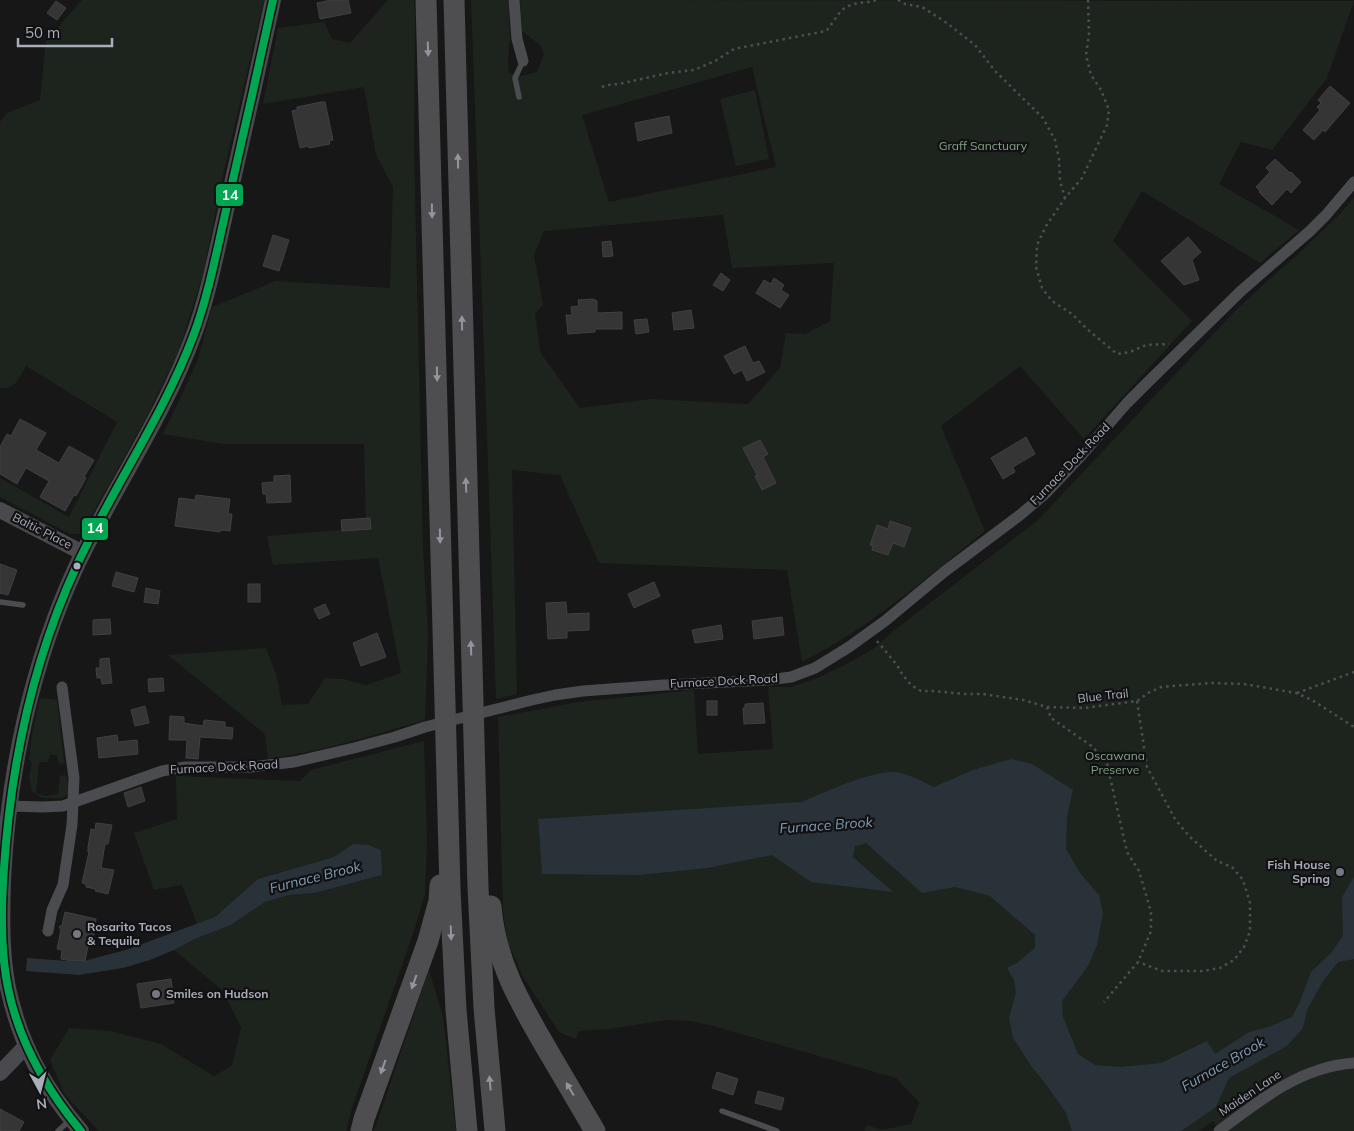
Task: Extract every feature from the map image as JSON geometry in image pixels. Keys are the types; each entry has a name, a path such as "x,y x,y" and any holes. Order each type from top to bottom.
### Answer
{"highway":[{"path":"426,0 452,950 460,1066 467,1131"},
{"path":"454,0 480,949 495,1131"},
{"path":"473,736 485,861 497,946 508,976 525,1011 595,1131"},
{"path":"361,1131 436,914 441,876 445,744"}],"main road":[{"path":"76,1125 48,1088 26,1046 13,1007 3,955 2,896 4,861 10,806 21,737 36,680 61,604 83,553 175,381 195,331 214,262 273,0"},
{"name":"Baltic Place","path":"0,510 83,553"},
{"path":"0,1073 26,1046"}],"street":[{"path":"514,0 517,39 523,61"},
{"name":"Furnace Dock Road","path":"10,806 63,806 169,769 184,767 251,767 294,762 551,696 583,691 664,685 760,681 791,677 815,668 869,633 1046,493 1127,403 1241,291 1310,231 1354,182"},
{"path":"48,930 52,910 63,885 72,834 73,769 62,687"},
{"name":"Maiden Lane","path":"1218,1131 1269,1094 1293,1081 1321,1069 1354,1063"}],"lane":[{"path":"519,98 515,78 523,61"},
{"path":"0,601 23,605"},
{"path":"722,1111 777,1131"},
{"path":"58,1131 76,1125"}],"path":[{"path":"602,87 668,73 694,70 734,49 826,32 833,24 839,12 851,5 876,0"},
{"path":"898,0 905,4 922,7 975,45 995,71 1043,118 1055,140 1059,159 1060,181 1065,198"},
{"path":"1088,0 1089,34 1086,55 1091,75 1101,90 1108,110 1107,126 1082,178 1065,198 1046,226 1037,245 1036,267 1042,288 1052,301 1072,314 1117,354 1130,352 1146,345 1169,344 1180,350"},
{"name":"Blue Trail","path":"869,633 897,665 911,685 921,692 983,694 1023,700 1047,707 1084,708 1136,701 1161,687 1202,683 1244,684 1296,693 1312,700 1354,728"},
{"path":"1296,693 1354,672"},
{"path":"1136,701 1147,767 1175,819 1189,836 1217,861 1232,867 1243,880 1250,903 1250,931 1244,947 1234,960 1220,968 1203,971 1162,971 1138,962"},
{"path":"1047,707 1051,718 1093,746 1107,764 1127,852 1138,871 1151,912 1151,931 1138,962 1104,1002"}],"green space":[{"path":"82,0 264,0 224,171 203,275 178,353 144,422 87,524 80,534 70,534 0,497 0,478 69,517 117,422 26,366 13,385 0,388 0,122 7,113 40,100 46,41"},
{"path":"388,0 414,0 415,13 414,150 423,548 428,634 425,720 313,751 268,759 265,734 168,655 266,648 277,677 282,705 308,704 325,678 344,679 366,685 401,673 378,558 273,565 267,536 366,528 364,444 223,444 163,434 198,359 212,307 276,281 390,288 393,187 376,155 364,87 263,104 278,28 324,22 332,39 350,43"},
{"name":"Graff Sanctuary","path":"471,0 508,0 509,73 521,76 537,72 544,54 540,45 522,31 520,0 1354,1 1327,78 1272,150 1241,142 1219,184 1299,230 1260,263 1142,191 1113,241 1192,321 1084,439 1020,366 941,426 985,531 873,619 802,662 787,570 599,563 560,475 512,470 517,694 496,699","holes":["752,67 776,167 609,202 582,115","723,215 732,268 834,263 830,321 805,334 786,333 780,368 748,404 651,399 580,408 540,352 535,313 543,305 534,255 544,231"]},
{"path":"755,90 769,159 736,166 720,99"},
{"name":"Oscawana Preserve","path":"1354,197 1354,1131 1219,1131 1213,1121 1199,1131 864,1131 867,1125 882,1130 911,1124 919,1102 896,1078 690,1021 667,1020 609,1029 579,1031 575,1039 559,1032 523,977 507,941 503,910 498,717 578,702 694,690 698,754 773,749 768,687 791,687 815,679 873,649 901,625 1037,521 1234,312 1341,213","holes":["538,819 569,874 542,874"]},
{"path":"40,698 57,700 64,761 61,764 58,762 58,756 50,754 48,762 39,762 36,793 45,796 58,794 60,776 64,775 67,777 68,790 67,795 62,798 42,798 32,791 29,777 32,763 29,759 32,733"},
{"path":"424,741 427,839 425,894 414,931 352,1108 346,1131 99,1131 65,1095 50,1060 69,1028 110,1031 161,1044 214,1076 232,1066 241,1027 222,990 174,950 195,939 231,925 265,902 289,895 315,893 382,875 353,844 334,857 258,879 215,917 197,924 182,885 154,890 134,833 177,819 176,776 300,781 311,770"},
{"path":"429,970 443,1017 456,1131 374,1131"}],"water":[{"name":"Furnace Brook","path":"1011,759 1032,764 1073,790 1067,817 1066,849 1080,873 1099,895 1103,913 1097,945 1088,966 1062,1001 1063,1017 1078,1054 1095,1065 1121,1067 1161,1063 1207,1041 1215,1054 1249,1032 1269,1027 1292,1017 1311,972 1331,953 1343,936 1342,897 1354,877 1354,959 1338,962 1323,981 1307,1010 1303,1028 1287,1046 1229,1078 1216,1107 1181,1131 1072,1131 1066,1113 1013,1038 1009,1018 1016,993 1014,980 1007,968 1017,963 1035,948 1035,935 990,896 955,887 922,893 866,843 855,846 853,857 893,892 811,882 772,855 707,868 639,875 542,874 538,819 802,802 872,775 894,772 934,787 973,770"},
{"name":"Furnace Brook","path":"353,844 368,845 381,850 382,875 315,893 289,895 265,902 231,925 150,960 123,968 79,975 26,971 27,958 80,962 126,950 215,917 258,879 334,857"}],"building":[{"path":"331,0 348,0 351,13 320,19 317,3"},
{"path":"56,1 66,8 57,20 47,13"},
{"path":"1330,86 1350,103 1325,132 1323,130 1314,140 1303,130 1320,110 1317,107 1321,103 1318,100"},
{"path":"325,102 333,140 329,141 330,144 300,148 292,111 297,110 297,107"},
{"path":"669,116 672,133 638,141 635,123"},
{"path":"1275,159 1301,182 1291,193 1287,189 1272,205 1256,187 1270,172 1266,168"},
{"path":"273,235 289,240 279,271 263,266"},
{"path":"1188,237 1201,252 1192,260 1199,280 1184,285 1161,261"},
{"path":"611,241 613,256 603,257 602,242"},
{"path":"721,273 730,280 723,291 713,285"},
{"path":"774,278 784,285 781,290 789,295 780,308 756,293 764,280 771,284"},
{"path":"593,299 597,301 597,313 622,312 622,329 595,329 595,332 568,334 566,315 572,315 571,307 579,306 578,300"},
{"path":"691,310 694,328 674,330 672,313"},
{"path":"647,319 649,332 636,334 634,320"},
{"path":"745,346 753,363 759,361 765,372 747,381 742,370 734,374 724,356"},
{"path":"20,419 46,433 36,450 59,463 69,446 94,460 76,496 74,495 65,511 40,497 49,481 26,468 17,484 0,474 0,447 7,434 11,436"},
{"path":"1026,437 1035,454 1013,467 1015,472 1003,479 991,458"},
{"path":"760,440 768,454 763,457 776,483 762,490 755,476 757,475 743,448"},
{"path":"290,475 291,502 267,503 266,494 263,494 262,483 274,482 274,476"},
{"path":"196,495 230,499 228,514 232,514 230,531 220,530 220,532 175,526 179,498 195,500"},
{"path":"370,518 371,529 342,531 341,520"},
{"path":"890,521 911,528 904,547 893,543 888,555 872,550 873,546 870,545 877,525 888,529"},
{"path":"0,564 17,570 8,595 0,593"},
{"path":"116,572 138,578 134,592 112,586"},
{"path":"654,582 660,596 634,608 628,594"},
{"path":"248,584 260,584 260,602 248,602"},
{"path":"146,588 160,591 158,604 144,602"},
{"path":"566,602 567,614 589,613 589,630 567,631 567,638 548,639 546,603"},
{"path":"325,604 330,614 319,619 314,609"},
{"path":"782,617 784,635 754,639 752,621"},
{"path":"110,619 111,634 93,635 93,620"},
{"path":"721,625 723,639 695,643 692,630"},
{"path":"377,633 386,657 361,666 353,643"},
{"path":"109,658 112,683 102,684 101,678 97,678 96,668 100,668 100,659"},
{"path":"163,678 164,691 149,692 148,679"},
{"path":"707,701 717,701 717,715 707,715"},
{"path":"763,703 765,723 744,724 743,708 745,708 745,704"},
{"path":"145,706 149,723 135,726 131,710"},
{"path":"170,716 184,717 184,723 203,726 204,720 225,722 225,727 233,728 232,739 200,737 198,759 186,758 187,740 169,740"},
{"path":"117,735 118,742 137,740 138,754 99,758 97,738"},
{"path":"141,787 145,801 128,807 124,793"},
{"path":"96,823 112,825 108,844 105,844 101,868 114,870 108,894 95,891 96,889 86,887 86,884 82,883 89,852 91,829 95,830"},
{"name":"Rosarito Tacos & Tequila","path":"65,912 96,919 92,947 88,946 85,961 61,959 62,950 57,949 61,930 59,927 62,925"},
{"name":"Smiles on Hudson","path":"171,979 174,1003 141,1008 137,984"},
{"path":"717,1072 738,1079 733,1095 712,1088"},
{"path":"758,1091 784,1098 781,1110 755,1103"},
{"path":"0,1109 24,1122 19,1131 0,1131"}],"transit line":[{"name":"14","path":"81,1131 45,1082 19,1027 8,988 5,973 2,913 7,829 12,790 36,675 62,601 91,536 168,393 194,334 216,255 273,0"}],"place":[{"name":"Fish House Spring","path":"1340,872"},
{"name":"Rosarito Tacos & Tequila","path":"77,934"},
{"name":"Smiles on Hudson","path":"156,994"}]}
